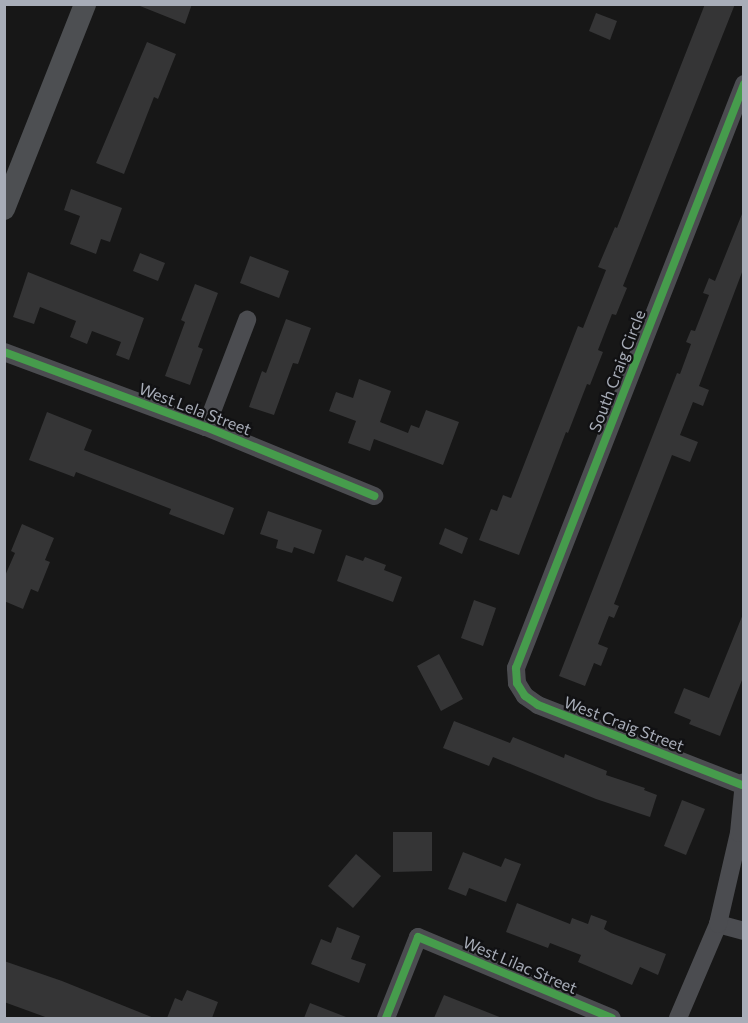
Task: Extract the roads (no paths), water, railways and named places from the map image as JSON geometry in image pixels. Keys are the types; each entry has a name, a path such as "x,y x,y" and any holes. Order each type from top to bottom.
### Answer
{"main road":[{"path":"4,209 84,4"}],"street":[{"name":"South Craig Circle","path":"516,668 744,84"},
{"path":"206,427 247,320"},
{"name":"West Lela Street","path":"4,352 206,427 374,496"},
{"name":"West Craig Street","path":"516,668 517,683 525,696 538,705 743,783"},
{"path":"678,1018 718,924 739,832 743,783"},
{"path":"718,924 744,931"},
{"name":"West Lilac Street","path":"386,1018 418,937 612,1018"}]}
